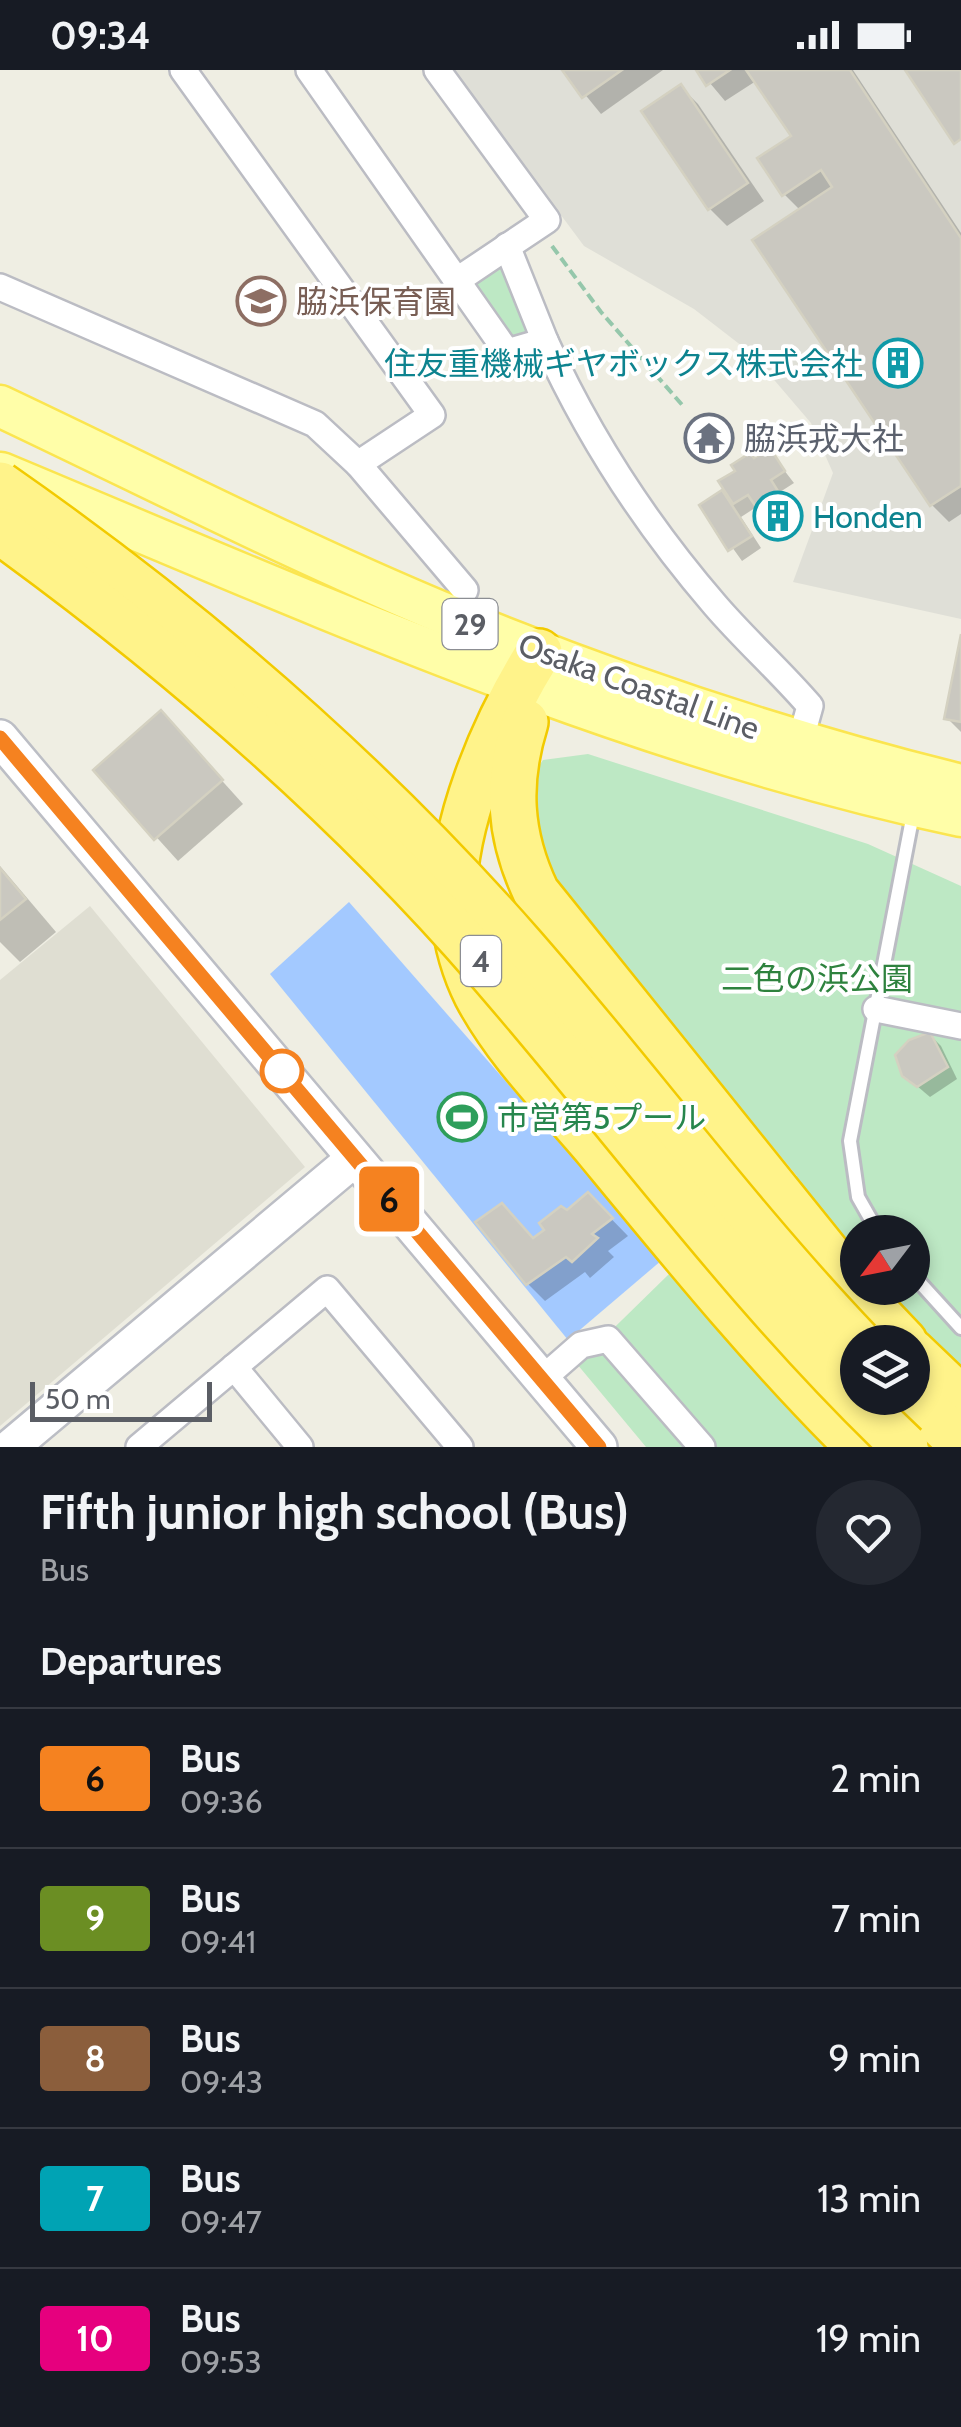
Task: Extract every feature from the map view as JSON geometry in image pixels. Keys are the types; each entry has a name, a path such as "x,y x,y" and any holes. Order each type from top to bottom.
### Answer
{"highway":[{"name":"4","path":"0,485 174,612 349,766 520,944 734,1204 843,1325"},
{"name":"4","path":"0,531 235,716 406,879 499,982 788,1328 905,1447"},
{"path":"531,678 459,834 452,878 463,958 478,996 517,1052 760,1343 858,1447"},
{"path":"531,678 511,806 523,864 557,923 888,1325"},
{"path":"930,1369 961,1399"},
{"path":"930,1415 961,1443"}],"main road":[{"name":"Osaka Coastal Line","path":"0,406 419,602 531,678"},
{"name":"Osaka Coastal Line","path":"0,472 531,678 797,757 961,816"},
{"name":"Osaka Coastal Line","path":"797,757 961,785"}],"street":[{"path":"184,70 432,415 358,464"},
{"path":"309,70 507,352 545,341"},
{"path":"438,70 547,220 456,280"},
{"path":"508,246 545,341 585,424 644,515 717,608 810,706 797,757 912,819 961,830"},
{"path":"0,287 315,424 358,464 465,590"},
{"path":"0,738 599,1447"},
{"path":"876,1009 961,1026"},
{"path":"12,1447 354,1159"},
{"path":"140,1447 328,1289 460,1447"},
{"path":"541,1380 581,1345 608,1339 702,1447"},
{"path":"234,1367 300,1447"}],"lane":[{"path":"869,1215 858,1196 850,1141 912,819"},
{"path":"930,1294 961,1328"}],"path":[{"path":"538,226 601,312 684,408"}],"shaded area":[{"path":"453,70 961,70 961,619 793,582 833,473 811,423 751,353 694,309 584,246"},
{"path":"90,906 305,1167 0,1426 0,980"}],"green space":[{"path":"505,252 540,338 508,346 461,281"},
{"name":"二色の浜公園","path":"588,754 868,844 961,886 961,1447 646,1447 577,1364 668,1275 797,1176 534,859 528,782 543,760"}],"water":[{"name":"市営第5プール","path":"349,902 662,1260 568,1340 270,974"}],"building":[{"path":"562,70 622,70 582,98"},
{"path":"696,70 730,70 706,86"},
{"name":"住友重機械ギヤボックス株式会社","path":"746,70 850,70 961,238 961,486 930,506 752,240 832,187 821,170 782,196 757,158 791,136"},
{"path":"905,70 961,70 961,139 954,144"},
{"path":"681,84 748,183 708,210 641,111"},
{"path":"770,448 785,471 771,480 783,499 760,513 748,495 733,504 718,481 735,471 731,465 750,453 754,458"},
{"path":"722,490 752,536 728,551 699,505"},
{"name":"Honden","path":"780,501 792,520 775,531 763,512"},
{"path":"961,634 961,722 944,719"},
{"path":"161,710 223,780 154,840 93,770"},
{"path":"0,868 26,899 0,920"},
{"path":"930,1032 948,1067 917,1087 902,1076 895,1055 909,1040"},
{"path":"588,1192 613,1218 592,1234 598,1238 572,1262 566,1257 526,1285 475,1222 502,1203 533,1238 544,1230 539,1223 561,1206 567,1210"}],"bus line":[{"name":"6","path":"0,738 599,1447"}],"place":[{"name":"脇浜保育園","path":"261,301"},
{"name":"住友重機械ギヤボックス株式会社","path":"898,363"},
{"name":"脇浜戎大社","path":"709,438"},
{"name":"Honden","path":"778,516"},
{"name":"市営第5プール","path":"462,1117"}]}
